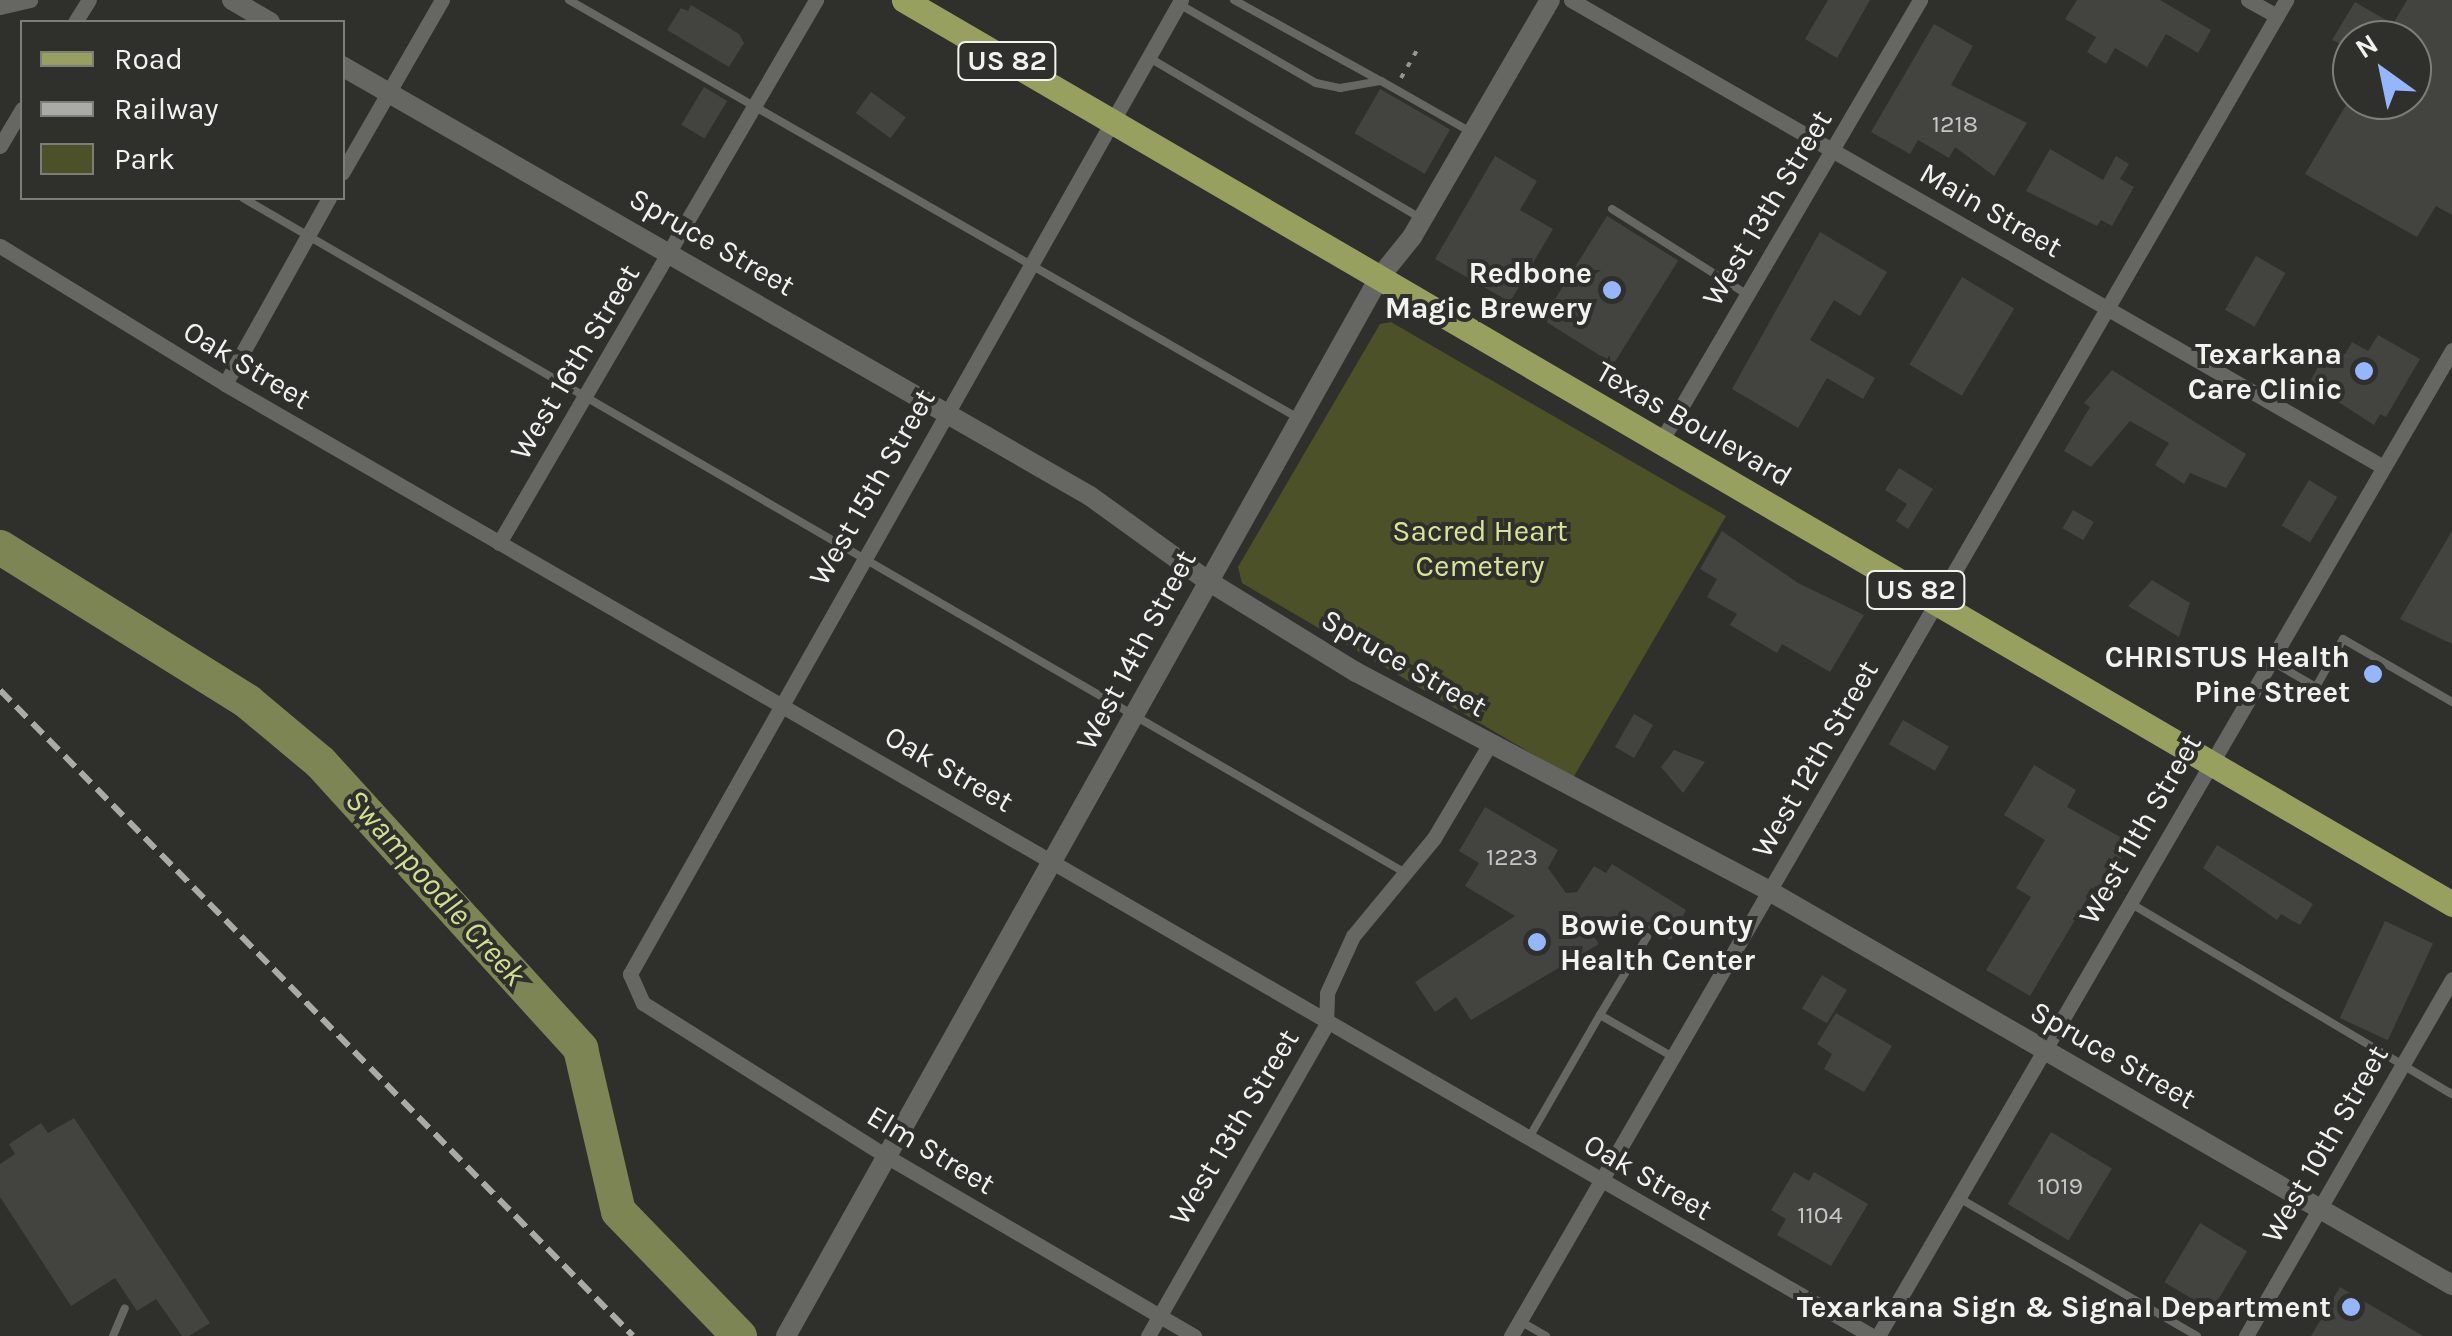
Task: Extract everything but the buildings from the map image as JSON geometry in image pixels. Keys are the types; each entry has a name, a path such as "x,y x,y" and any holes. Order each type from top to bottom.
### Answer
{"main road":[{"name":"Texas Boulevard","path":"904,0 2452,904"}],"street":[{"path":"0,7 30,0"},
{"path":"232,0 267,20"},
{"path":"345,169 442,0"},
{"name":"West 16th Street","path":"499,543 672,253 816,0"},
{"name":"West 14th Street","path":"790,1328 1056,862 1379,278 1422,219 1550,0"},
{"name":"Main Street","path":"1571,0 2382,468"},
{"name":"West 13th Street","path":"1660,443 1920,0"},
{"path":"2248,0 2277,16"},
{"name":"West 12th Street","path":"1516,1328 2286,0"},
{"name":"West 15th Street","path":"643,1004 630,974 1180,2"},
{"name":"Spruce Street","path":"345,68 1120,515 1208,581 1488,747 1771,892 2452,1284"},
{"path":"0,146 20,113"},
{"path":"225,384 328,200"},
{"name":"Oak Street","path":"0,246 225,384 1056,862 1326,1025 1875,1336"},
{"name":"West 11th Street","path":"1875,1336 2046,1050 2452,350"},
{"name":"West 13th Street","path":"1148,1336 1156,1314 1326,1025 1327,994 1353,936 1434,838 1488,747"},
{"name":"West 10th Street","path":"2246,1336 2452,978"},
{"name":"Elm Street","path":"643,1004 886,1156 1194,1336"}],"lane":[{"path":"569,0 1299,418"},
{"path":"1234,0 1472,133"},
{"path":"1180,2 1316,83 1340,88 1382,82"},
{"path":"1148,57 1422,219"},
{"path":"247,200 1404,872"},
{"path":"1612,209 1748,295"},
{"path":"2270,661 2316,687 2343,640 2452,702"},
{"path":"2130,903 2452,1094"},
{"path":"1528,1140 1647,937"},
{"path":"1600,1014 1674,1058"},
{"path":"1959,1198 2197,1336"},
{"path":"113,1336 125,1308"},
{"path":"1516,1328 1546,1336"}],"path":[{"path":"1395,88 1419,47"}],"green space":[{"name":"Sacred Heart Cemetery","path":"1391,322 1726,516 1573,778 1242,583 1238,567 1380,324"}],"waterway":[{"name":"Swampoodle Creek","path":"0,547 247,701 320,762 580,1048 618,1211 739,1336"}],"railway":[{"path":"0,690 633,1336"}],"place":[{"name":"Redbone Magic Brewery","path":"1612,290"},
{"name":"Texarkana Care Clinic","path":"2364,371"},
{"name":"CHRISTUS Health Pine Street","path":"2373,674"},
{"name":"Bowie County Health Center","path":"1537,942"},
{"name":"Texarkana Sign & Signal Department","path":"2351,1307"}]}
